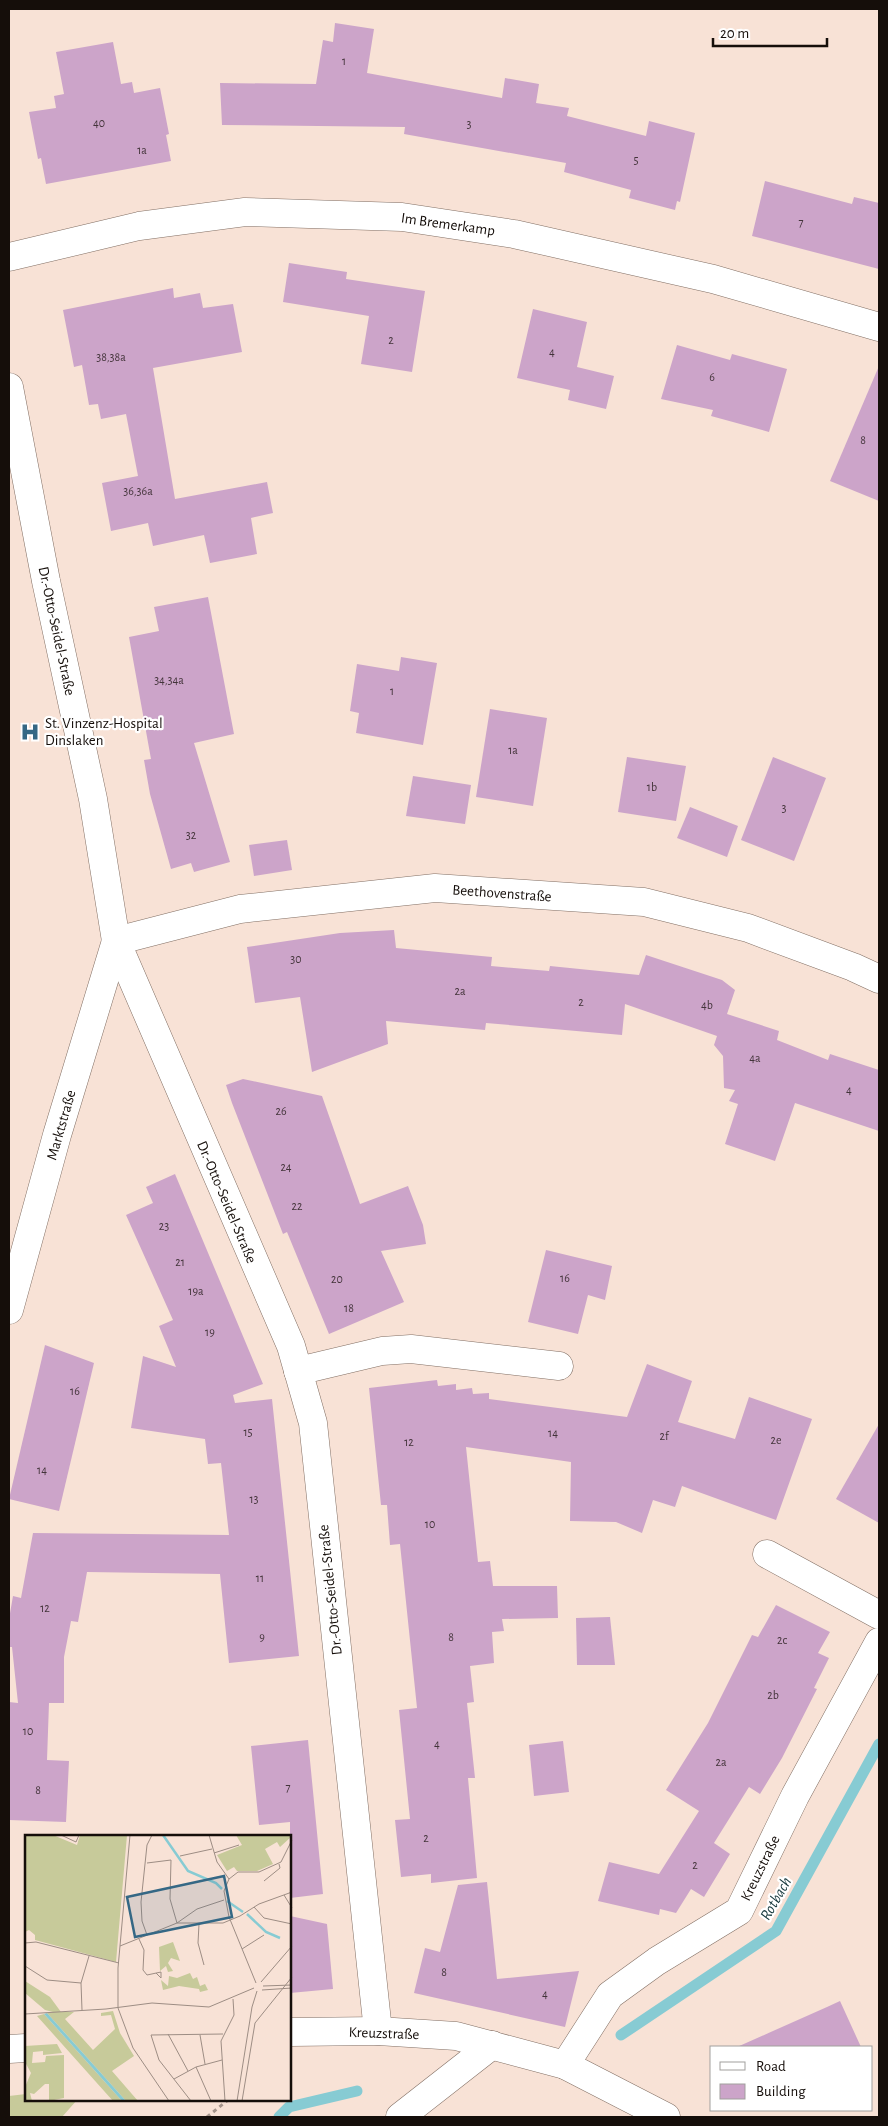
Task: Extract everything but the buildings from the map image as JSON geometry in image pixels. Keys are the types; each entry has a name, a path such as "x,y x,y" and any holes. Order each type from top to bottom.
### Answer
{"street":[{"name":"Im Bremerkamp","path":"9,257 139,226 244,212 402,217 514,234 713,279 879,327"},
{"name":"Dr.-Otto-Seidel-Straße","path":"9,387 46,581 93,799 116,941 291,1346 312,1424 378,2031"},
{"name":"Beethovenstraße","path":"116,941 240,909 435,888 644,902 748,928 854,967 879,979"},
{"name":"Marktstraße","path":"9,1310 57,1135 116,941"},
{"path":"298,1371 382,1351 411,1349 559,1366"},
{"path":"767,1554 879,1615"},
{"name":"Kreuzstraße","path":"565,2065 610,1995 657,1960 739,1911 795,1796 879,1642"},
{"name":"Kreuzstraße","path":"291,2032 378,2031 456,2036 565,2065 666,2117"},
{"path":"400,2117 492,2045"},
{"path":"9,2049 25,2048"}],"path":[{"path":"207,2117 227,2101"}],"green space":[{"path":"25,2094 25,2101 76,2101 62,2117 9,2117 9,2096"}],"waterway":[{"name":"Rotbach","path":"621,2035 776,1931 879,1744"},
{"name":"Rotbach","path":"279,2117 289,2107 357,2091"}],"place":[{"name":"St. Vinzenz-Hospital Dinslaken","path":"30,732"}]}
